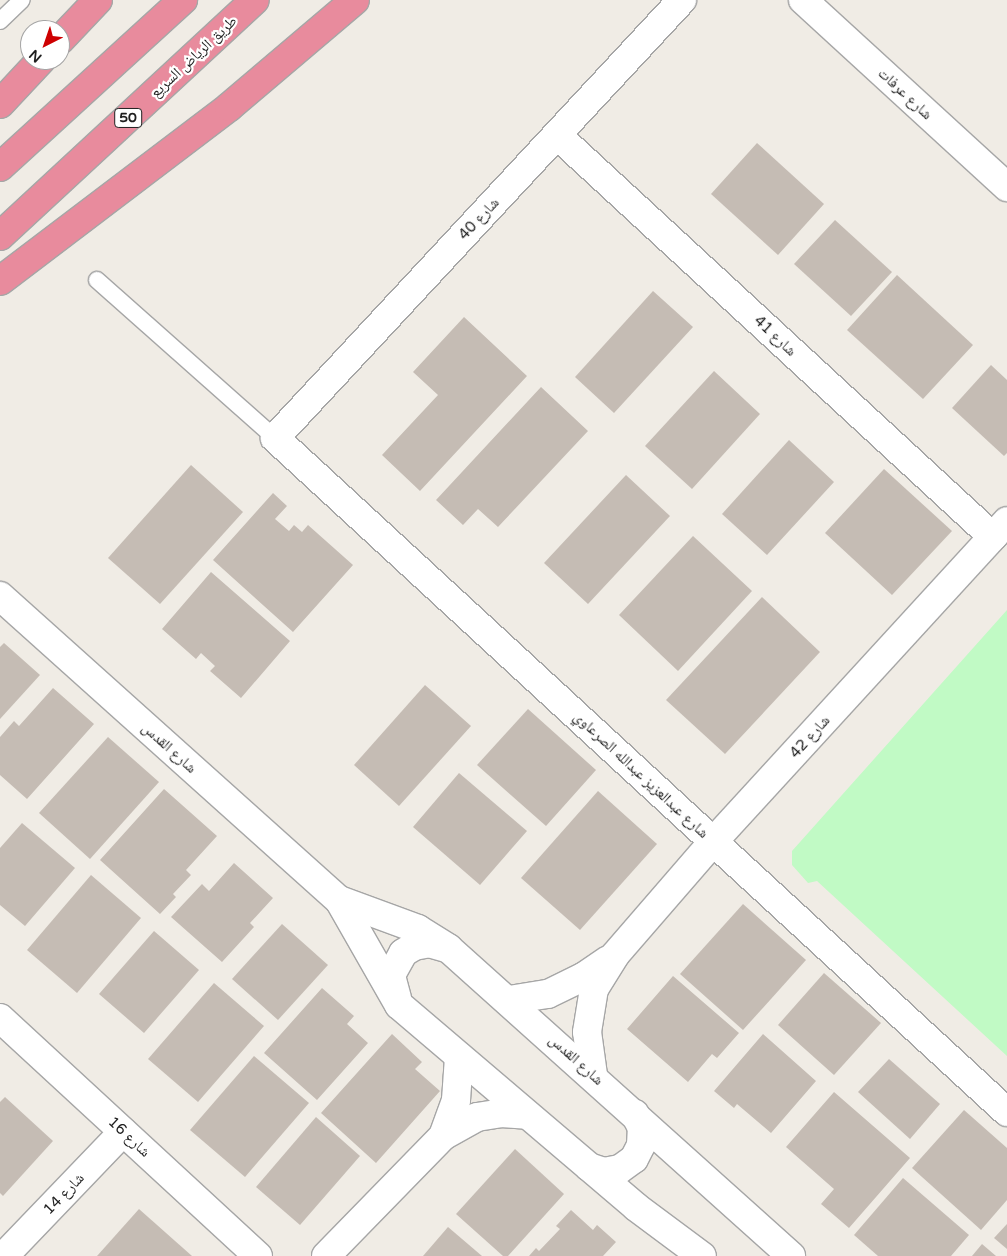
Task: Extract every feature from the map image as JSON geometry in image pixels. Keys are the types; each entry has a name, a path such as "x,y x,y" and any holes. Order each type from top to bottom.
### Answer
{"highway":[{"path":"70,29 98,0"},
{"path":"0,167 182,0"},
{"name":"طريق الرياض السريع","path":"0,236 255,0"},
{"path":"0,281 229,107 355,0"},
{"path":"0,104 32,70"}],"street":[{"name":"شارع 40","path":"275,438 682,0"},
{"name":"شارع عرفات","path":"804,0 1007,187"},
{"name":"شارع 41","path":"557,135 1000,529"},
{"name":"شارع عبدالعزيز عبدالله الصرعاوي","path":"275,438 1007,1112"},
{"name":"شارع 42","path":"593,1075 587,1032 594,990 615,955 714,842 1000,529"},
{"name":"شارع القدس","path":"0,596 339,900 399,1004 636,1207 702,1256"},
{"name":"شارع القدس","path":"339,900 418,929 448,948 510,1000 791,1256"},
{"path":"399,1004 391,975 403,953 414,946 429,943 448,948"},
{"name":"شارع 42","path":"510,1000 548,994 583,978 615,955"},
{"name":"شارع 16","path":"0,1018 258,1256"},
{"path":"443,1136 456,1100 459,1057"},
{"path":"326,1256 443,1136 477,1116 502,1113 528,1115"},
{"path":"589,1167 604,1172 620,1169 634,1159 641,1145 642,1128 634,1114"},
{"name":"شارع 14","path":"4,1256 123,1132"}],"lane":[{"path":"0,21 22,0"},
{"path":"97,280 275,438"}],"green space":[{"path":"1007,610 1007,1056 817,881 808,883 792,865 792,851"}],"building":[{"path":"757,143 824,204 778,255 711,194"},
{"path":"835,220 892,272 851,316 794,264"},
{"path":"897,275 973,345 923,399 847,330"},
{"path":"653,291 693,327 614,413 575,377"},
{"path":"464,317 527,376 420,491 382,455 438,395 413,372"},
{"path":"991,365 1007,380 1007,453 1004,456 952,408"},
{"path":"714,371 760,414 692,489 645,446"},
{"path":"541,387 588,431 498,527 478,509 463,525 436,500"},
{"path":"789,440 834,482 767,555 722,514"},
{"path":"191,465 243,512 160,604 108,558"},
{"path":"884,469 952,531 892,595 825,533"},
{"path":"626,475 670,516 588,604 544,563"},
{"path":"273,493 287,506 275,519 289,531 294,525 302,532 308,525 353,565 293,632 213,560"},
{"path":"693,536 752,591 678,671 619,615"},
{"path":"211,572 290,641 241,698 210,671 215,666 201,653 196,659 162,629"},
{"path":"762,597 820,652 725,754 666,700"},
{"path":"4,643 40,675 0,719 0,647"},
{"path":"425,685 471,726 399,806 354,765"},
{"path":"53,688 94,724 27,799 0,775 0,737 14,721 19,726"},
{"path":"528,709 596,770 546,826 477,765"},
{"path":"108,737 159,782 90,859 39,813"},
{"path":"459,773 527,831 480,885 413,827"},
{"path":"164,789 217,836 186,870 191,875 173,894 176,897 160,914 100,860"},
{"path":"598,791 657,844 580,930 521,878"},
{"path":"22,823 75,868 25,926 0,905 0,848"},
{"path":"234,863 273,898 250,923 254,927 222,962 171,917 202,884 209,891"},
{"path":"91,875 141,918 77,993 27,950"},
{"path":"743,904 806,960 743,1030 680,974"},
{"path":"282,924 328,965 278,1020 232,979"},
{"path":"154,931 199,970 144,1033 99,994"},
{"path":"824,973 881,1023 834,1075 778,1025"},
{"path":"673,976 739,1033 717,1058 712,1054 688,1082 627,1029"},
{"path":"214,983 264,1026 198,1102 148,1059"},
{"path":"322,988 354,1016 347,1024 368,1043 317,1100 264,1053"},
{"path":"392,1034 422,1062 415,1069 440,1091 376,1163 321,1113"},
{"path":"763,1034 816,1081 771,1133 737,1104 734,1108 714,1091"},
{"path":"254,1056 309,1103 245,1177 190,1130"},
{"path":"889,1059 940,1104 910,1139 858,1092"},
{"path":"834,1092 910,1158 849,1228 821,1204 834,1189 786,1147"},
{"path":"5,1097 53,1141 3,1196 0,1193 0,1102"},
{"path":"964,1110 1007,1148 1007,1200 981,1230 912,1168"},
{"path":"316,1117 360,1156 300,1225 256,1187"},
{"path":"515,1149 564,1194 508,1256 503,1256 456,1214"},
{"path":"903,1178 969,1235 951,1256 878,1256 854,1235"},
{"path":"139,1209 192,1256 97,1256"},
{"path":"571,1210 593,1230 597,1225 616,1242 603,1256 529,1256 536,1248 539,1251 560,1229 556,1226"},
{"path":"1007,1224 1007,1249 994,1238"},
{"path":"448,1227 482,1256 423,1256"},
{"path":"982,1244 996,1256 972,1256"}]}
